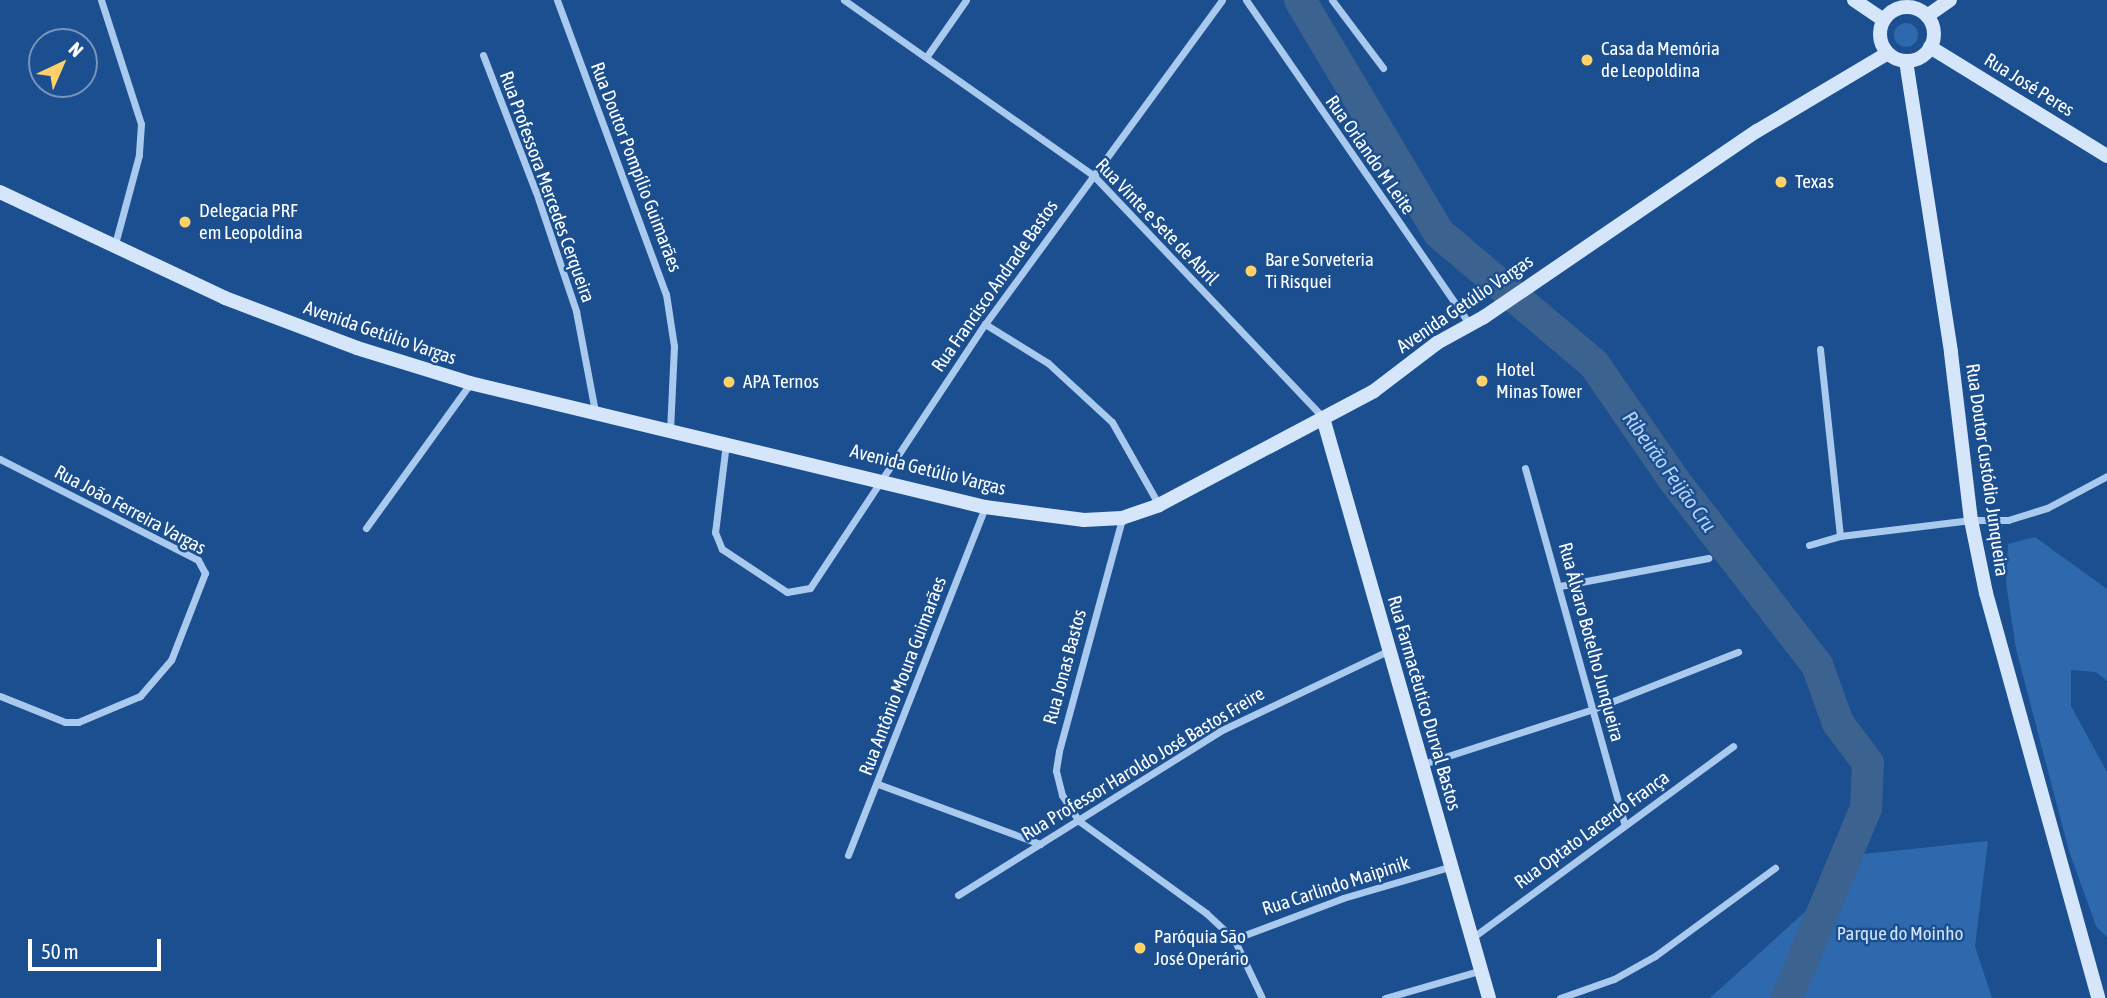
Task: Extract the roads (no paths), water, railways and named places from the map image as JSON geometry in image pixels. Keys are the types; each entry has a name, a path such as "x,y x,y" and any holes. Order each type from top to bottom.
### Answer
{"main road":[{"path":"1854,0 1884,20"},
{"path":"1927,16 1950,0"},
{"path":"1902,4 1927,16 1933,28 1930,47 1920,57 1906,61 1888,53 1880,37 1884,20 1902,4"},
{"name":"Rua José Peres","path":"1930,47 2107,156"},
{"name":"Avenida Getúlio Vargas","path":"0,192 116,244 225,298 357,348 470,383 880,478 985,507 1084,520 1122,518 1159,505 1374,391 1437,343 1471,326 1758,131 1888,53"},
{"name":"Rua Doutor Custódio Junqueira","path":"1906,61 1951,353 1971,520 2032,767 2098,998"},
{"name":"Rua Farmacêutico Durval Bastos","path":"1324,418 1388,652 1423,764 1469,940 1489,998"}],"street":[{"path":"101,0 141,124 136,168 116,244"},
{"name":"Rua Doutor Pompílio Guimarães","path":"557,0 666,294 674,346 670,431"},
{"name":"Rua Vinte e Sete de Abril","path":"844,0 927,56 1093,176 1324,418"},
{"path":"927,56 966,0"},
{"name":"Rua Francisco Andrade Bastos","path":"726,443 717,541 735,561 787,592 800,593 818,580 880,478 985,324 1222,0"},
{"name":"Rua Orlando M Leite","path":"1246,0 1471,326"},
{"path":"1332,0 1383,68"},
{"name":"Rua Professora Mercedes Cerqueira","path":"483,55 576,312 595,412"},
{"path":"985,324 1048,363 1112,422 1159,505"},
{"path":"1821,349 1840,536"},
{"path":"366,528 470,383"},
{"name":"Rua João Ferreira Vargas","path":"0,459 198,560 205,573 171,660 140,696 78,722 48,719 0,696"},
{"name":"Rua Álvaro Botelho Junqueira","path":"1525,468 1625,825"},
{"path":"1810,545 1840,536 1971,520 2008,520 2034,512 2107,476"},
{"name":"Rua Antônio Moura Guimarães","path":"848,855 985,507"},
{"name":"Rua Jonas Bastos","path":"1079,821 1062,795 1056,771 1122,518"},
{"path":"1560,586 1708,558"},
{"name":"Rua Professor Haroldo José Bastos Freire","path":"958,895 1245,718 1388,652"},
{"path":"1423,764 1592,709 1738,652"},
{"name":"Rua Optato Lacerdo França","path":"1469,940 1733,746"},
{"path":"878,784 1040,844"},
{"path":"1079,821 1206,913 1234,939 1262,998"},
{"name":"Rua Carlindo Maipinik","path":"1234,939 1343,898 1449,867"},
{"path":"1559,998 1614,979 1655,956 1775,868"},
{"path":"1385,998 1479,971"}],"waterway":[{"name":"Ribeirão Feijão Cru","path":"1300,0 1439,233 1594,364 1674,480 1817,665 1838,723 1868,763 1866,808 1787,998"}],"place":[{"name":"Casa da Memória de Leopoldina","path":"1587,60"},
{"name":"Texas","path":"1781,182"},
{"name":"Delegacia PRF em Leopoldina","path":"185,222"},
{"name":"Bar e Sorveteria Ti Risquei","path":"1251,271"},
{"name":"Hotel Minas Tower","path":"1482,381"},
{"name":"APA Ternos","path":"729,382"},
{"name":"Paróquia São José Operário","path":"1140,948"}],"park label":[{"name":"Parque do Moinho","path":"1900,934"}]}
